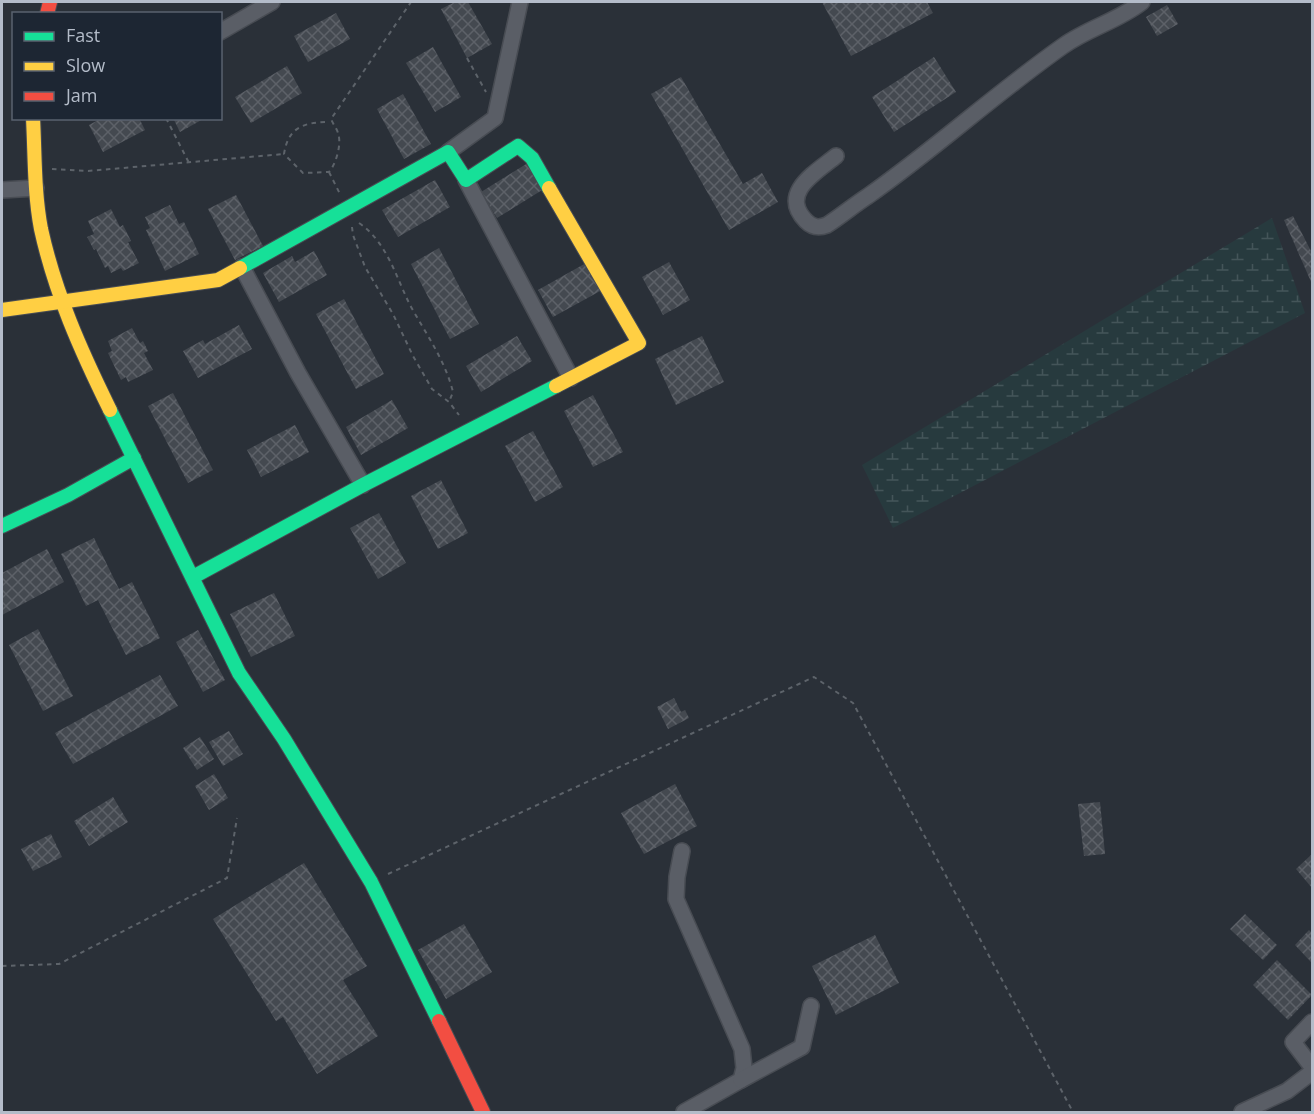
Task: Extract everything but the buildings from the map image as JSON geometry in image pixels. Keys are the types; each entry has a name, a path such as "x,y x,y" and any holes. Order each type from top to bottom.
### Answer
{"street":[{"path":"222,31 272,2"},
{"path":"2,310 218,280 448,152 495,118 520,2"},
{"path":"836,156 800,187 796,195 795,202 799,212 812,226 819,228 827,225 882,187 998,94 1077,36 1142,2"},
{"path":"33,120 34,168 41,226 61,302 95,380 194,577 239,673 333,818 371,882 483,1113"},
{"path":"194,577 363,485 639,343 532,158 518,146 466,180"},
{"path":"448,152 466,180 571,378"},
{"path":"2,190 36,188"},
{"path":"242,267 298,373 363,485"},
{"path":"2,526 68,495 134,458"},
{"path":"682,851 677,877 676,900 742,1048 744,1068 741,1080"},
{"path":"684,1113 802,1047 811,1006"},
{"path":"1242,1113 1287,1091 1312,1069 1293,1042 1312,1022"}],"path":[{"path":"284,154 303,173 329,172 333,167 339,134 331,119 411,2"},
{"path":"467,58 496,112"},
{"path":"167,120 189,163"},
{"path":"284,154 286,143 295,130 307,122 325,122"},
{"path":"34,168 88,171 284,154"},
{"path":"352,219 353,236 365,267 393,314 413,356 432,389 449,402 459,415"},
{"path":"357,222 374,237 389,258 412,307 435,347 449,375 453,392 449,402"},
{"path":"371,882 814,677 853,703 1073,1113"},
{"path":"2,966 59,964 226,878 237,818"}],"green space":[{"path":"1272,218 1305,313 893,528 862,465"}],"traffic: fast":[{"path":"240,268 448,152 466,180 518,146 532,158 549,188"},
{"path":"193,577 363,485 556,386"},
{"path":"110,410 239,673 284,739 371,882 439,1021"},
{"path":"2,526 68,495 134,458"}],"traffic: slow":[{"path":"33,120 37,201 47,253 70,321 110,410"},
{"path":"549,188 639,343 556,386"},
{"path":"2,310 218,280 240,268"}],"traffic: jam":[{"path":"48,12 50,2"},
{"path":"439,1021 483,1112"}]}
